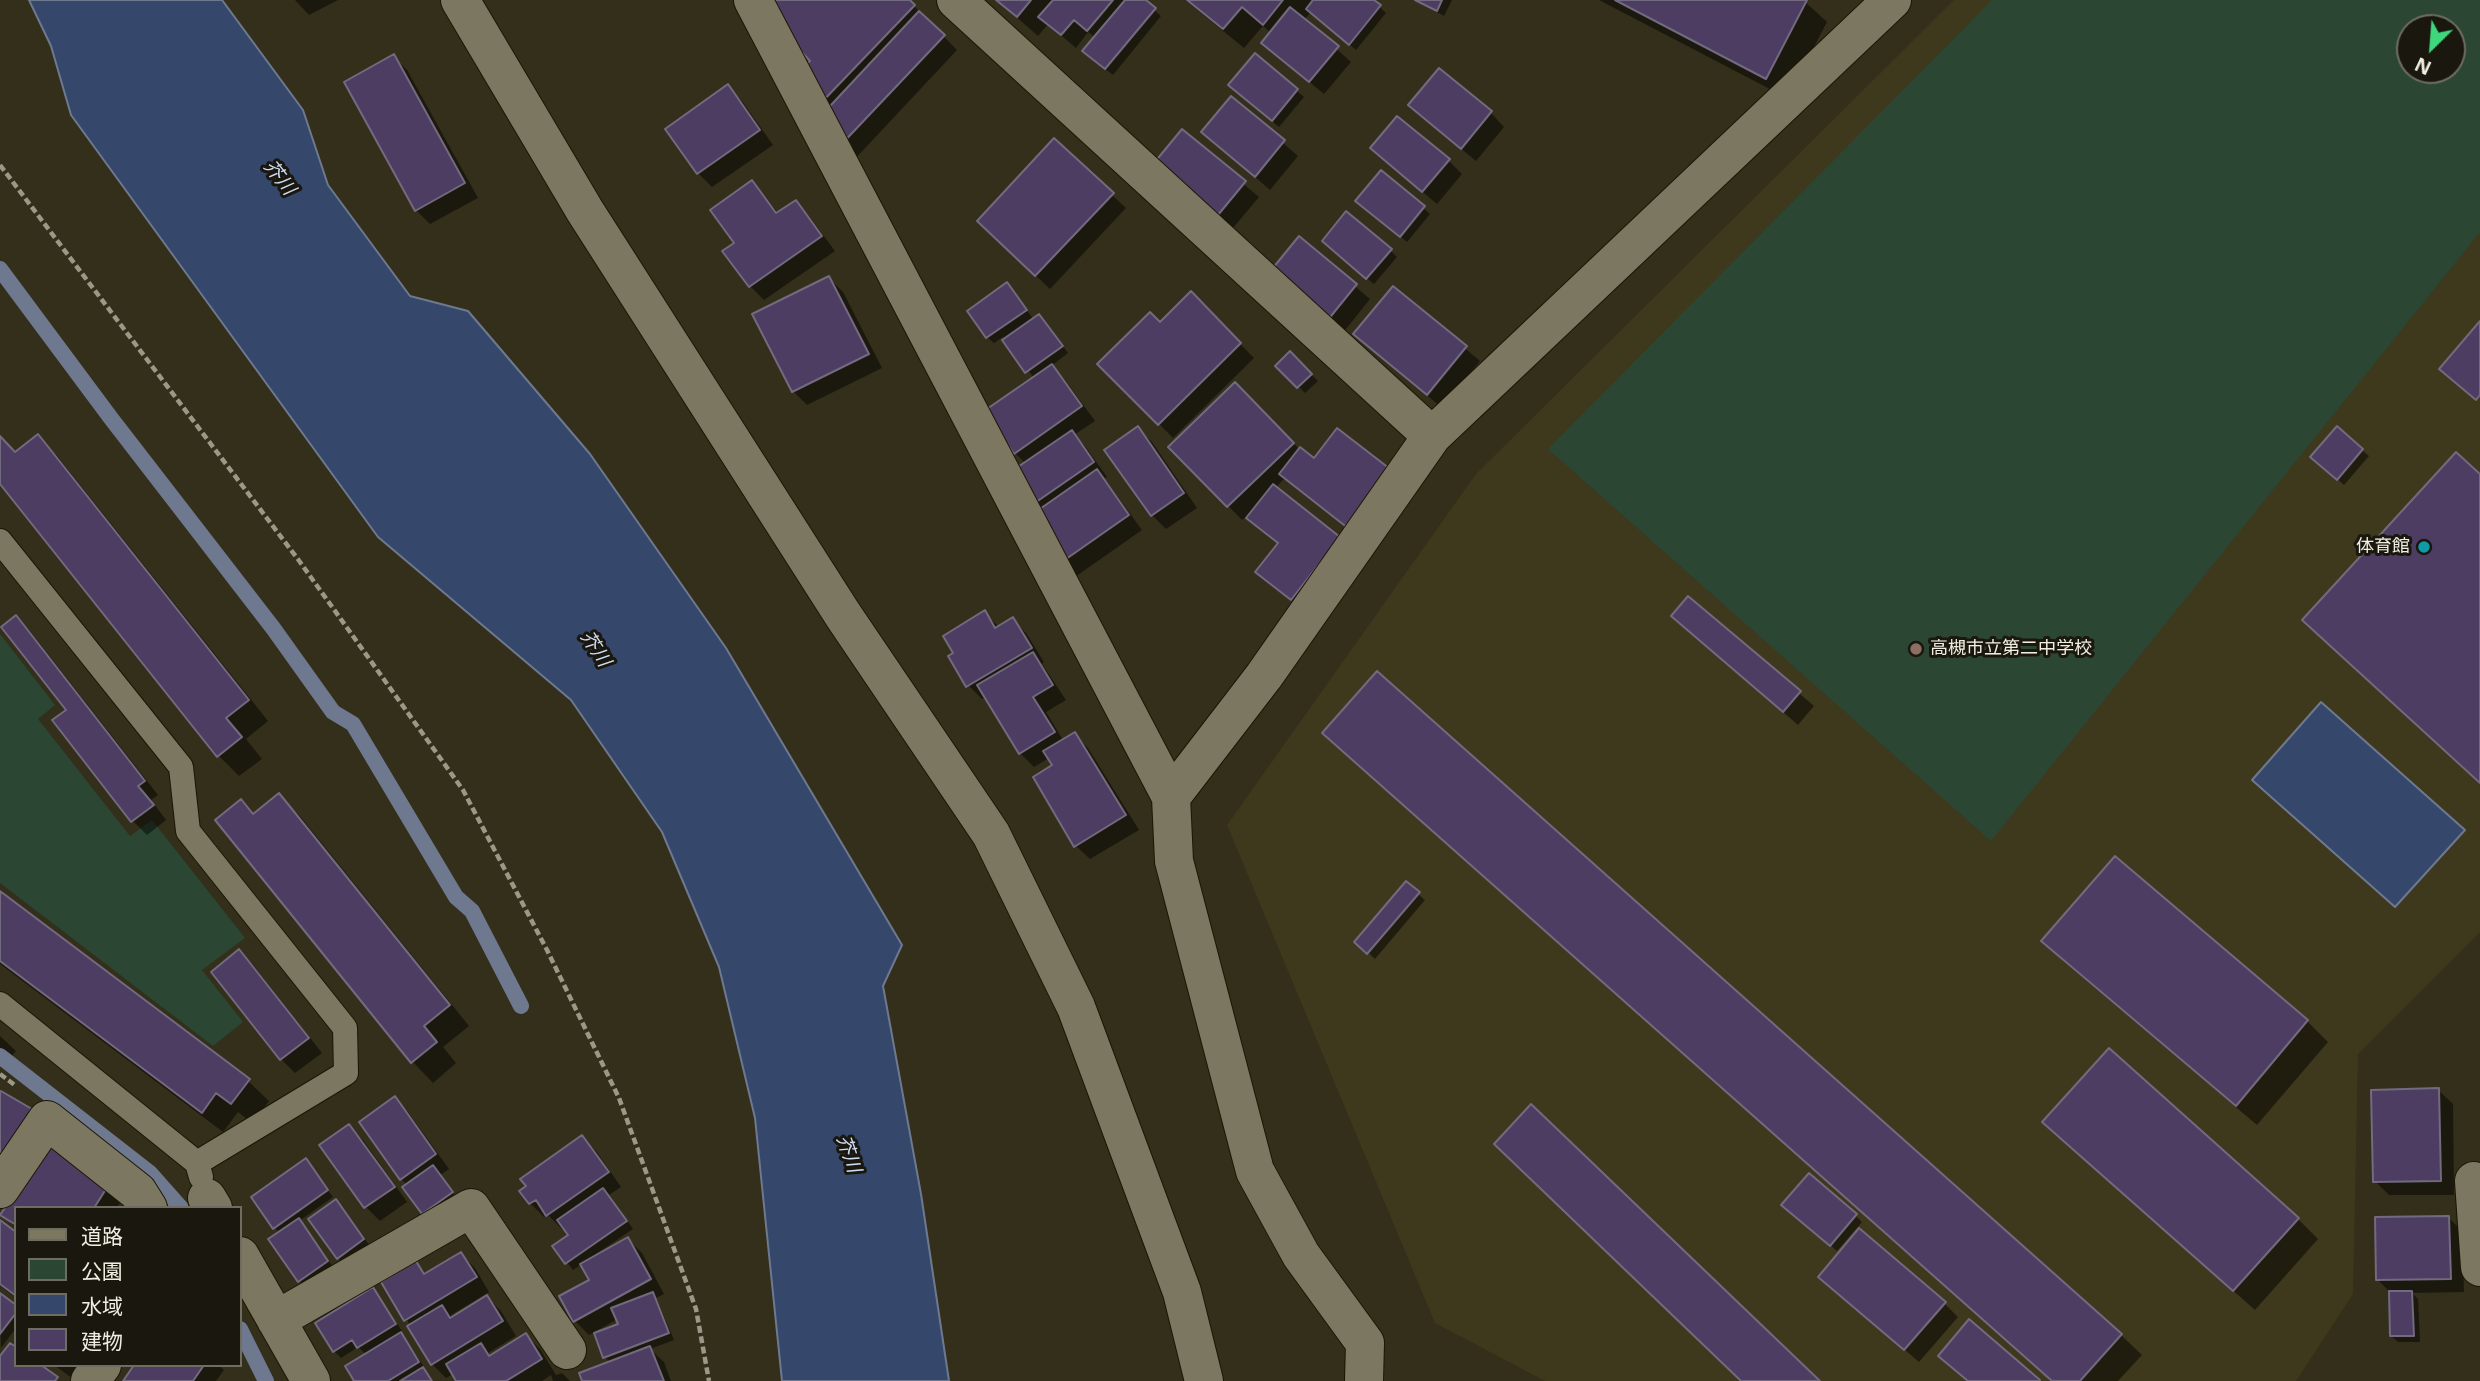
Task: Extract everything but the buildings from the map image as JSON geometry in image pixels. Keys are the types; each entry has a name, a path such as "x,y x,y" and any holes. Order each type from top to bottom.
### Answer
{"street":[{"path":"460,0 600,234 843,615 991,834 1076,1007 1182,1292 1204,1381"},
{"path":"753,0 1171,797 1174,861 1255,1171 1301,1255 1365,1343 1364,1381"},
{"path":"956,0 1432,436"},
{"path":"1171,797 1264,676 1432,436 1887,1"},
{"path":"0,1189 47,1120 138,1192 147,1206"},
{"path":"2474,1181 2480,1267"},
{"path":"276,1320 471,1208 567,1350"},
{"path":"242,1260 310,1381"}],"lane":[{"path":"0,1004 206,1190 346,1073 345,1028 188,831 181,767 2,548"}],"path":[{"path":"0,165 300,562 463,790 547,950 619,1098 696,1309 709,1381"}],"shaded area":[{"name":"高槻市立第二中学校","path":"1954,0 2480,0 2480,932 2358,1054 2353,1294 2296,1381 1545,1381 1435,1323 1227,825 1476,474"}],"green space":[{"path":"1992,0 2480,0 2480,232 1991,841 1548,449"},
{"path":"0,634 55,705 38,719 130,836 152,820 245,938 202,970 243,1022 213,1046 0,883"}],"water":[{"name":"芥川","path":"29,0 222,0 303,110 328,185 410,296 468,311 590,454 726,648 902,945 883,986 921,1194 949,1381 782,1381 755,1118 719,967 662,832 571,700 378,537 71,115 51,46"},
{"path":"2321,702 2465,830 2395,907 2252,780"}],"waterway":[{"path":"0,269 273,628 333,712 353,724 456,897 472,911 521,1006"},
{"path":"0,1056 150,1173 179,1206"},
{"path":"242,1333 266,1381"}],"place":[{"name":"体育館","path":"2424,547"},
{"name":"高槻市立第二中学校","path":"1916,649"}]}
